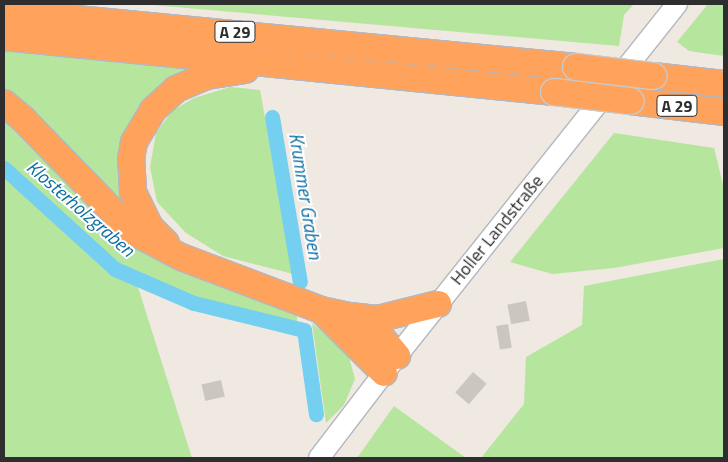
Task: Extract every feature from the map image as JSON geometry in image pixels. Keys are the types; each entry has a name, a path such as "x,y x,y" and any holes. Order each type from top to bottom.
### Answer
{"highway":[{"name":"A 29","path":"4,12 576,67 724,84"},
{"name":"A 29","path":"4,38 269,62 724,112"},
{"path":"181,257 150,227 133,192 131,159 134,142 153,110 176,89 207,76 240,72 269,62"},
{"path":"4,103 132,231 181,257 321,310 350,316 377,319 438,304"},
{"path":"321,310 390,364"},
{"path":"350,316 378,333 390,364"}],"main road":[{"name":"Holler Landstraße","path":"319,458 390,364 677,4"}],"green space":[{"path":"141,4 634,4 624,15 619,46"},
{"path":"708,4 724,4 724,56 689,51 677,42"},
{"path":"4,51 194,70 136,120 139,223 4,95"},
{"path":"230,87 260,90 293,274 223,256 186,233 157,202 150,167 156,133 172,111 194,98"},
{"path":"4,120 106,222 153,257 228,289 297,314 297,326 196,299 116,263 4,161"},
{"path":"614,133 714,148 724,189 724,248 614,268 552,274 510,262"},
{"path":"4,176 107,272 138,287 192,458 4,458"},
{"path":"724,259 724,458 481,458 524,404 526,357 582,325 584,286"},
{"path":"312,323 349,357 355,379 344,405 326,423"},
{"path":"394,406 466,458 357,458"}],"building":[{"path":"526,301 530,321 511,324 507,305"},
{"path":"508,324 512,348 500,350 496,326"},
{"path":"473,372 487,384 469,404 455,392"},
{"path":"221,380 225,397 205,401 202,384"}],"waterway":[{"name":"Krummer Graben","path":"272,117 300,282"},
{"name":"Klosterholzgraben","path":"4,168 115,269 194,303 304,330 316,414"}]}
